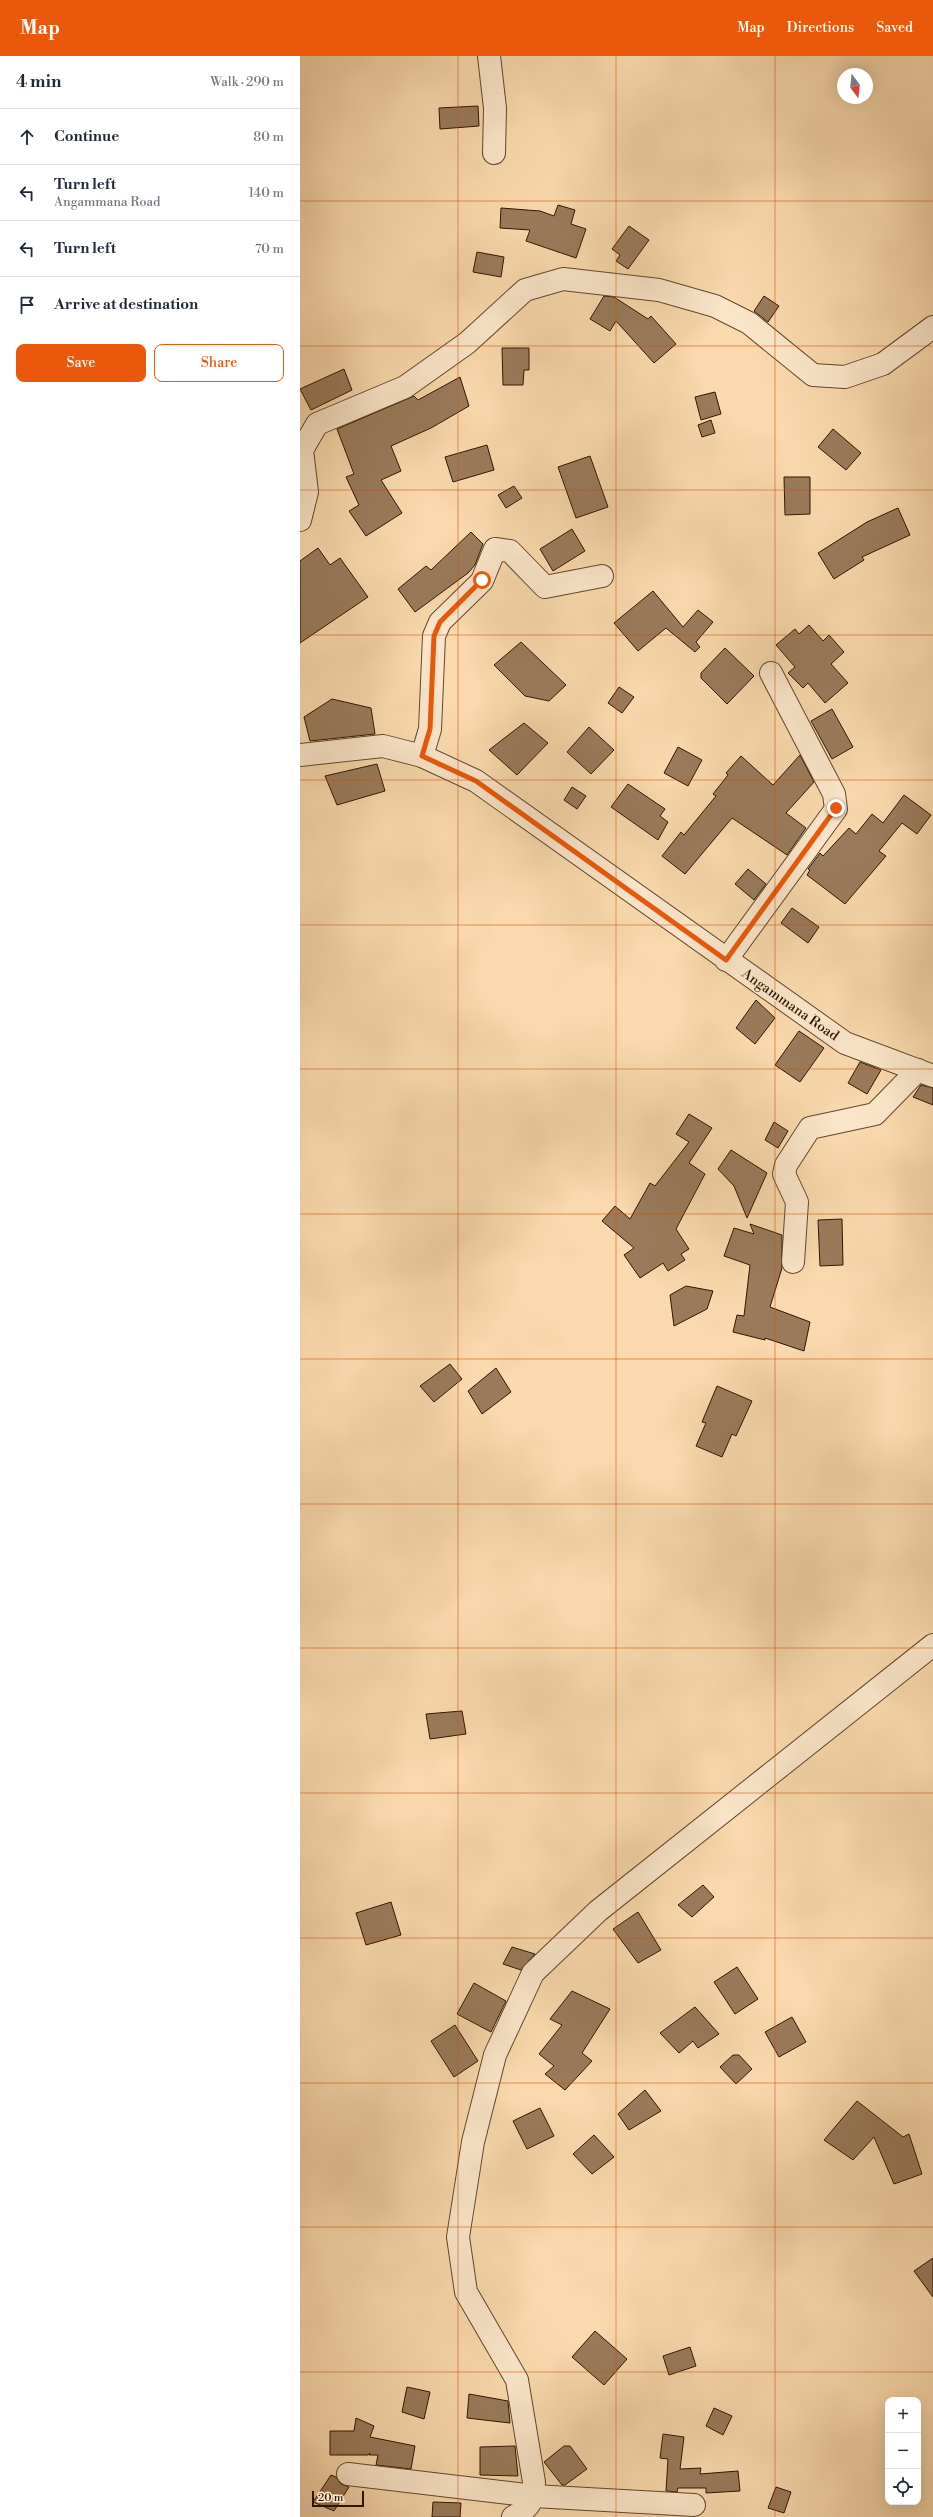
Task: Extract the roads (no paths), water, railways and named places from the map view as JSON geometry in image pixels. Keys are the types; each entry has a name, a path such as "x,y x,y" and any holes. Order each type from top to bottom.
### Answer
{"street":[{"path":"489,56 495,108 494,153"},
{"path":"300,520 307,492 302,450 317,424 405,387 467,343 525,290 563,279 659,290 715,306 749,323 812,375 845,377 883,364 933,327"},
{"path":"422,756 430,729 434,636 440,622 482,580 495,549 510,551 545,587 602,576"},
{"path":"726,960 836,808 834,794 771,673"},
{"name":"Angammana Road","path":"300,755 383,746 422,756 476,781 726,960 845,1043 925,1073"},
{"path":"794,1262 797,1202 784,1174 790,1158 810,1128 875,1114 925,1073"},
{"path":"513,2517 526,2510 534,2496 534,2482 517,2380 466,2292 458,2236 473,2142 495,2055 533,1973 598,1911 933,1645"},
{"path":"348,2474 534,2496 694,2505"}]}
